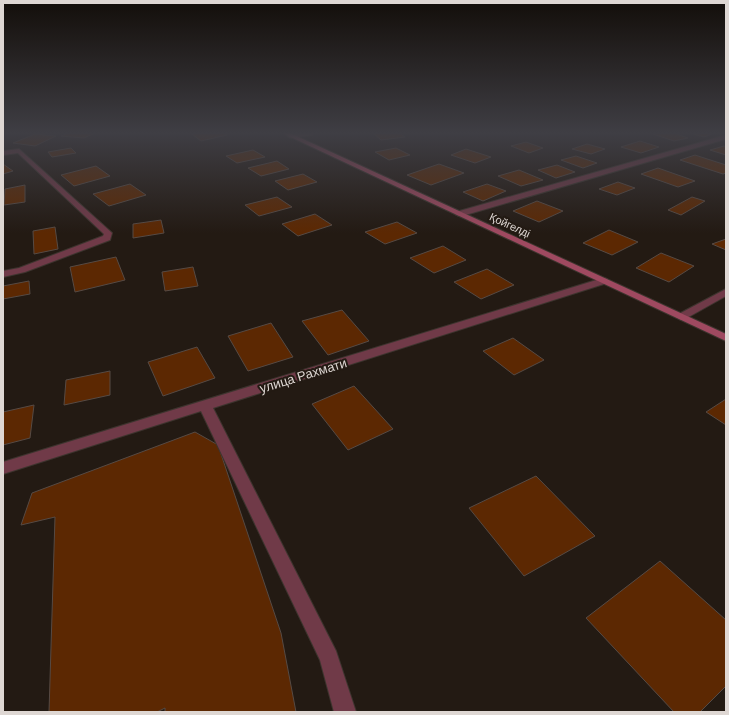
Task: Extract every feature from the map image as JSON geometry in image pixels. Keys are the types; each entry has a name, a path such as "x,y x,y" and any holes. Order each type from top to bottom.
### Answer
{"street":[{"path":"3,274 22,270 107,238 108,233 36,166"},
{"name":"Қойгелді","path":"357,166 726,338"},
{"path":"459,214 624,166"},
{"name":"улица Рахмати","path":"3,468 604,281"},
{"path":"681,317 726,292"},
{"path":"205,405 329,658 345,712"}],"building":[{"path":"3,166 6,166 13,171 3,174"},
{"path":"97,166 110,176 74,186 61,175"},
{"path":"255,166 285,166 289,169 261,176 248,168"},
{"path":"432,166 446,166 464,173 431,185 407,175"},
{"path":"552,166 561,166 575,172 556,178 538,170"},
{"path":"700,166 726,166 726,173 723,174"},
{"path":"658,168 695,181 678,187 641,174"},
{"path":"519,170 543,180 521,186 498,176"},
{"path":"303,174 317,182 288,190 275,181"},
{"path":"618,182 635,188 617,195 599,189"},
{"path":"130,184 146,195 109,206 93,194"},
{"path":"487,184 506,191 483,201 463,192"},
{"path":"25,185 25,202 4,205 5,189"},
{"path":"277,197 292,207 259,216 245,205"},
{"path":"692,197 705,201 681,215 668,210"},
{"path":"537,201 563,211 539,222 513,211"},
{"path":"315,214 332,225 298,236 282,224"},
{"path":"161,220 164,233 133,238 133,224"},
{"path":"397,222 417,233 385,244 365,232"},
{"path":"55,227 58,249 34,254 33,231"},
{"path":"609,230 638,242 612,255 583,243"},
{"path":"726,239 726,250 712,244"},
{"path":"443,246 466,260 434,273 410,258"},
{"path":"661,253 694,266 669,282 636,268"},
{"path":"116,257 125,280 75,292 70,267"},
{"path":"193,267 198,286 165,291 162,272"},
{"path":"487,269 514,285 481,299 454,282"},
{"path":"29,281 30,294 3,299 3,286"},
{"path":"342,310 369,341 328,355 302,321"},
{"path":"271,323 293,357 248,371 228,336"},
{"path":"513,338 544,360 514,375 483,351"},
{"path":"197,347 215,378 163,396 148,362"},
{"path":"110,371 110,395 64,405 66,380"},
{"path":"354,386 393,429 348,450 312,404"},
{"path":"726,399 726,425 706,412"},
{"path":"34,405 30,438 3,445 3,412"},
{"path":"195,432 218,445 281,633 296,712 165,712 165,708 157,712 49,712 55,517 21,525 32,493"},
{"path":"536,476 595,536 524,576 469,508"},
{"path":"660,561 726,620 726,686 700,712 674,712 586,618"}]}
